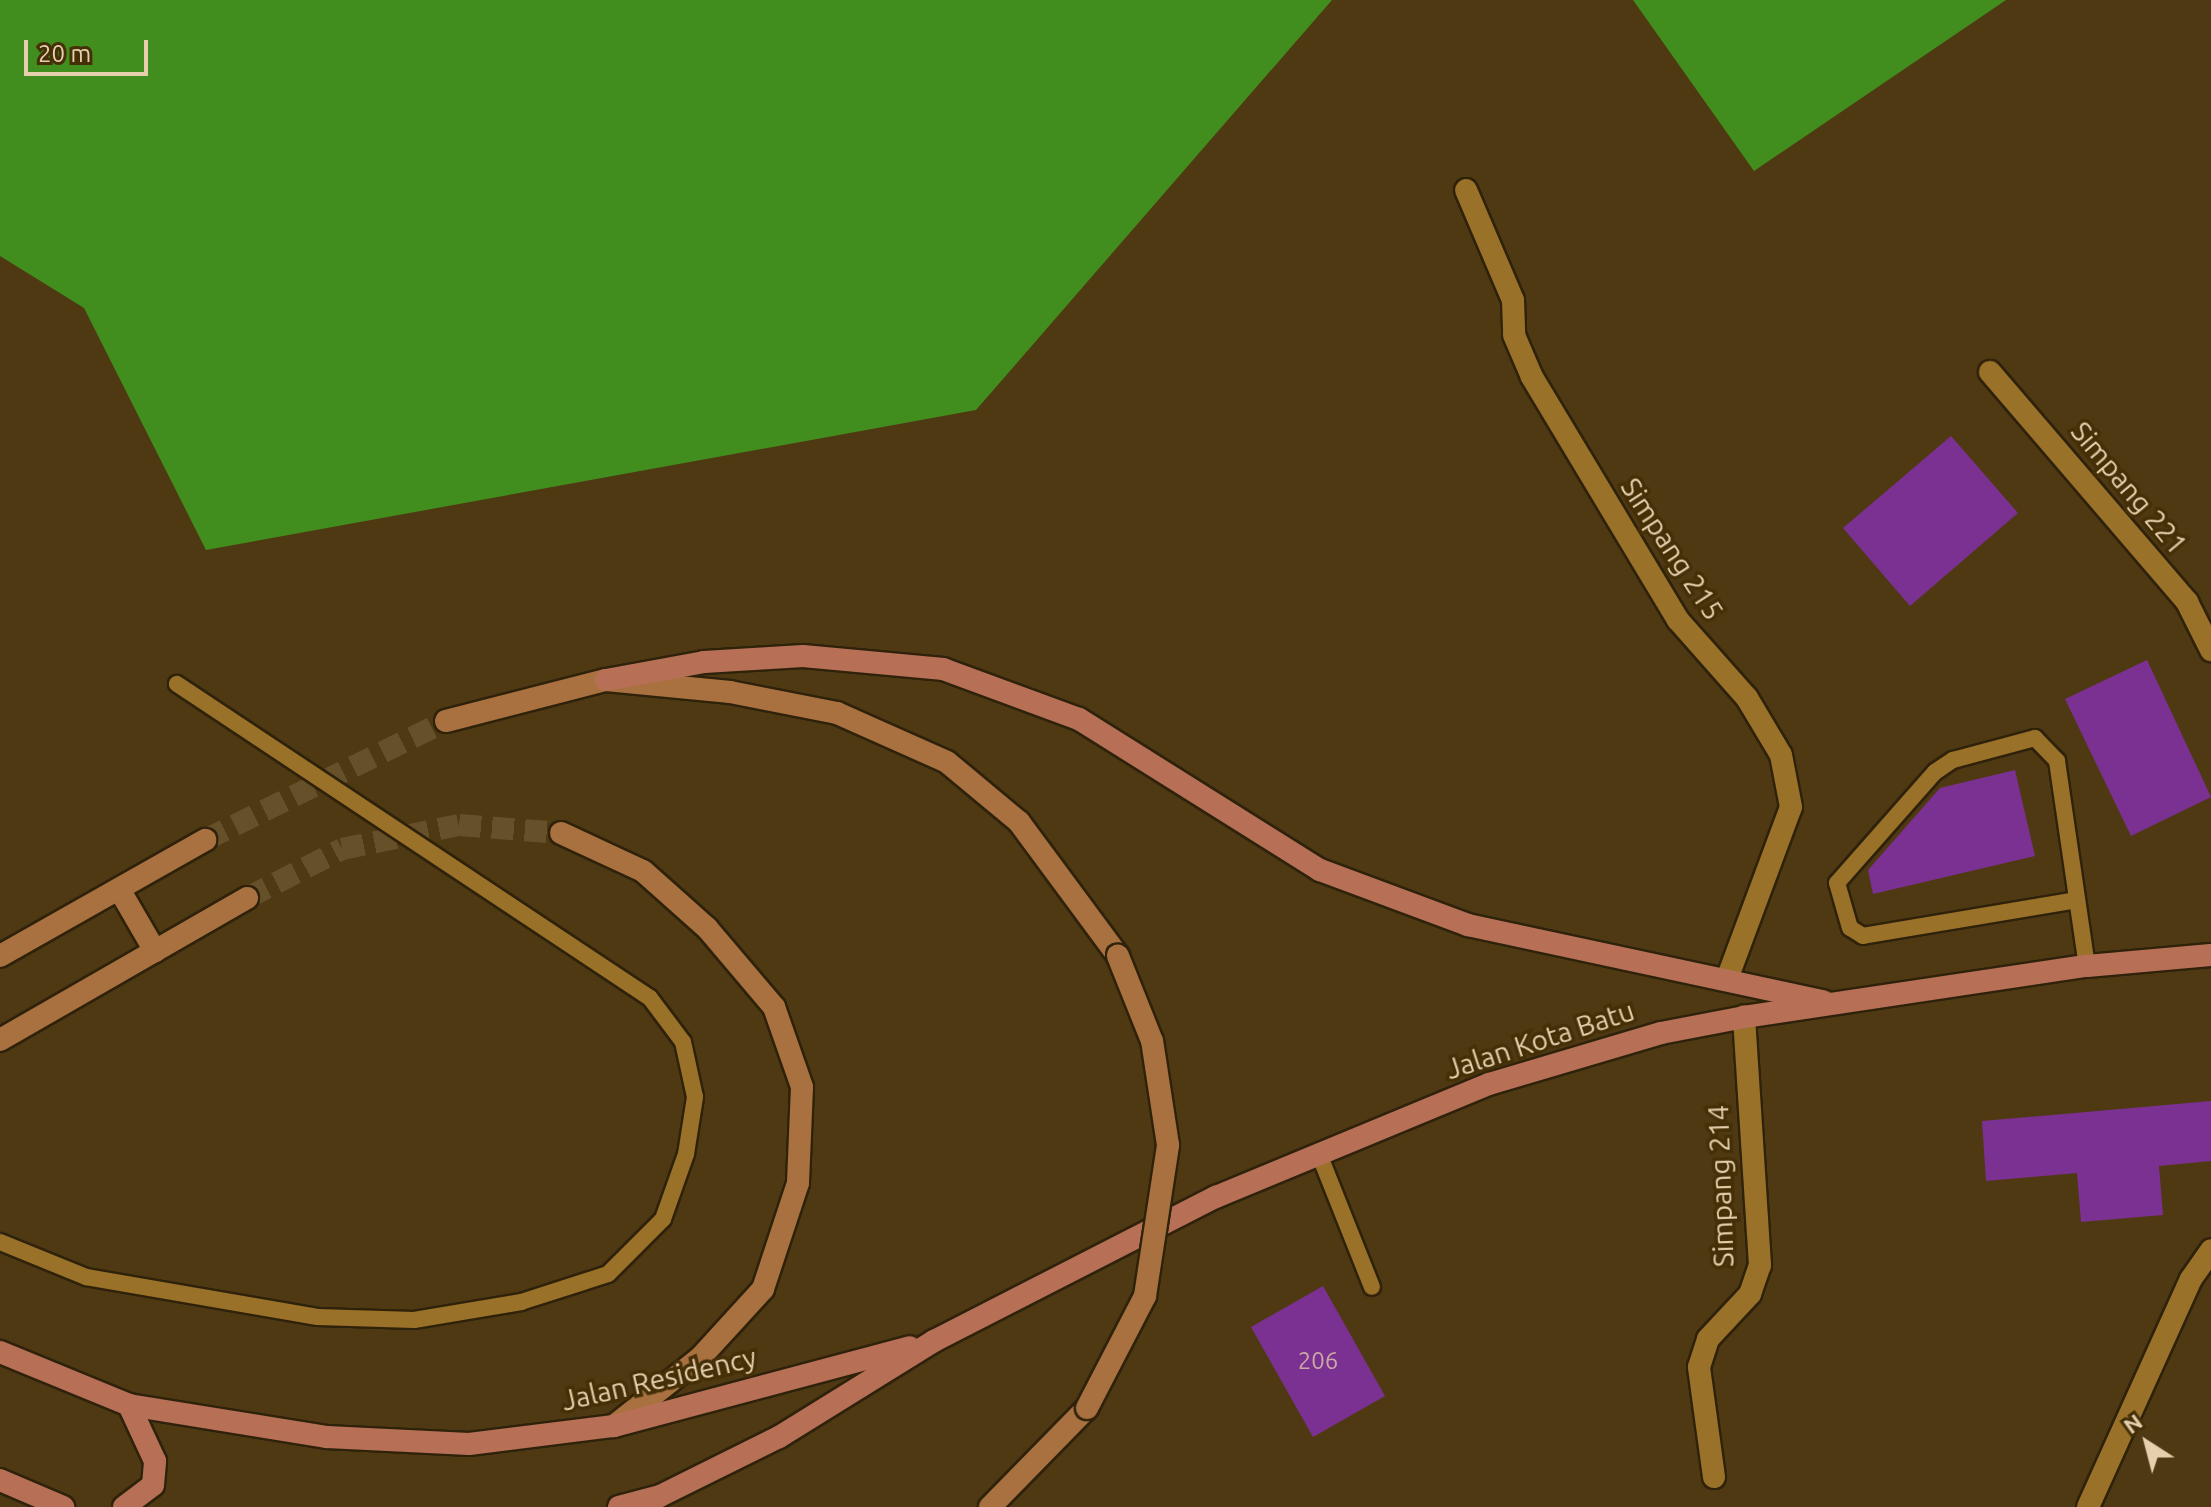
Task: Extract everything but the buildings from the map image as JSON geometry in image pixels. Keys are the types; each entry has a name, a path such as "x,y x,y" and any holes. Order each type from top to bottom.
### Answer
{"main road":[{"path":"446,721 606,680 704,662 803,656 943,669 1079,719 1320,870 1468,925 1835,1004"},
{"path":"606,680 730,692 837,713 947,762 1019,822 1118,956 1152,1041 1168,1145 1145,1296 1087,1408 990,1507"},
{"path":"561,833 643,871 707,928 774,1007 802,1087 798,1183 763,1289 700,1358 614,1426"},
{"path":"1,956 205,840"},
{"path":"119,889 155,951"},
{"path":"0,1040 247,898"},
{"name":"Jalan Kota Batu","path":"934,1341 1216,1197 1489,1084 1661,1033 1744,1017 2087,966 2211,955"},
{"path":"619,1507 660,1496 779,1437 934,1341"},
{"name":"Jalan Residency","path":"0,1352 129,1405 327,1437 453,1443 614,1426 934,1341"},
{"path":"124,1507 153,1485 155,1461 129,1405"},
{"path":"0,1480 63,1507"}],"street":[{"name":"Simpang 215","path":"1466,190 1513,300 1514,335 1532,377 1678,620 1747,698 1781,755 1791,807 1727,979"},
{"name":"Simpang 221","path":"1990,372 2187,602 2211,650"},
{"name":"Simpang 214","path":"1714,1477 1699,1367 1708,1339 1750,1294 1760,1265 1744,1017"},
{"path":"2088,1507 2211,1250"}],"lane":[{"path":"0,1242 86,1277 318,1317 414,1320 521,1302 608,1274 663,1219 686,1154 695,1097 683,1042 650,998 177,684"},
{"path":"2077,900 1863,936 1850,928 1837,883 1935,772 1953,760 2035,738 2057,761 2087,966"},
{"path":"1319,1154 1372,1287"}],"green space":[{"path":"0,0 1332,0 976,410 206,550 84,308 0,256"},
{"path":"1633,0 2006,0 1754,171"}],"tunnel":[{"path":"205,840 446,721"},
{"path":"247,898 342,849 459,825 561,833"}]}
